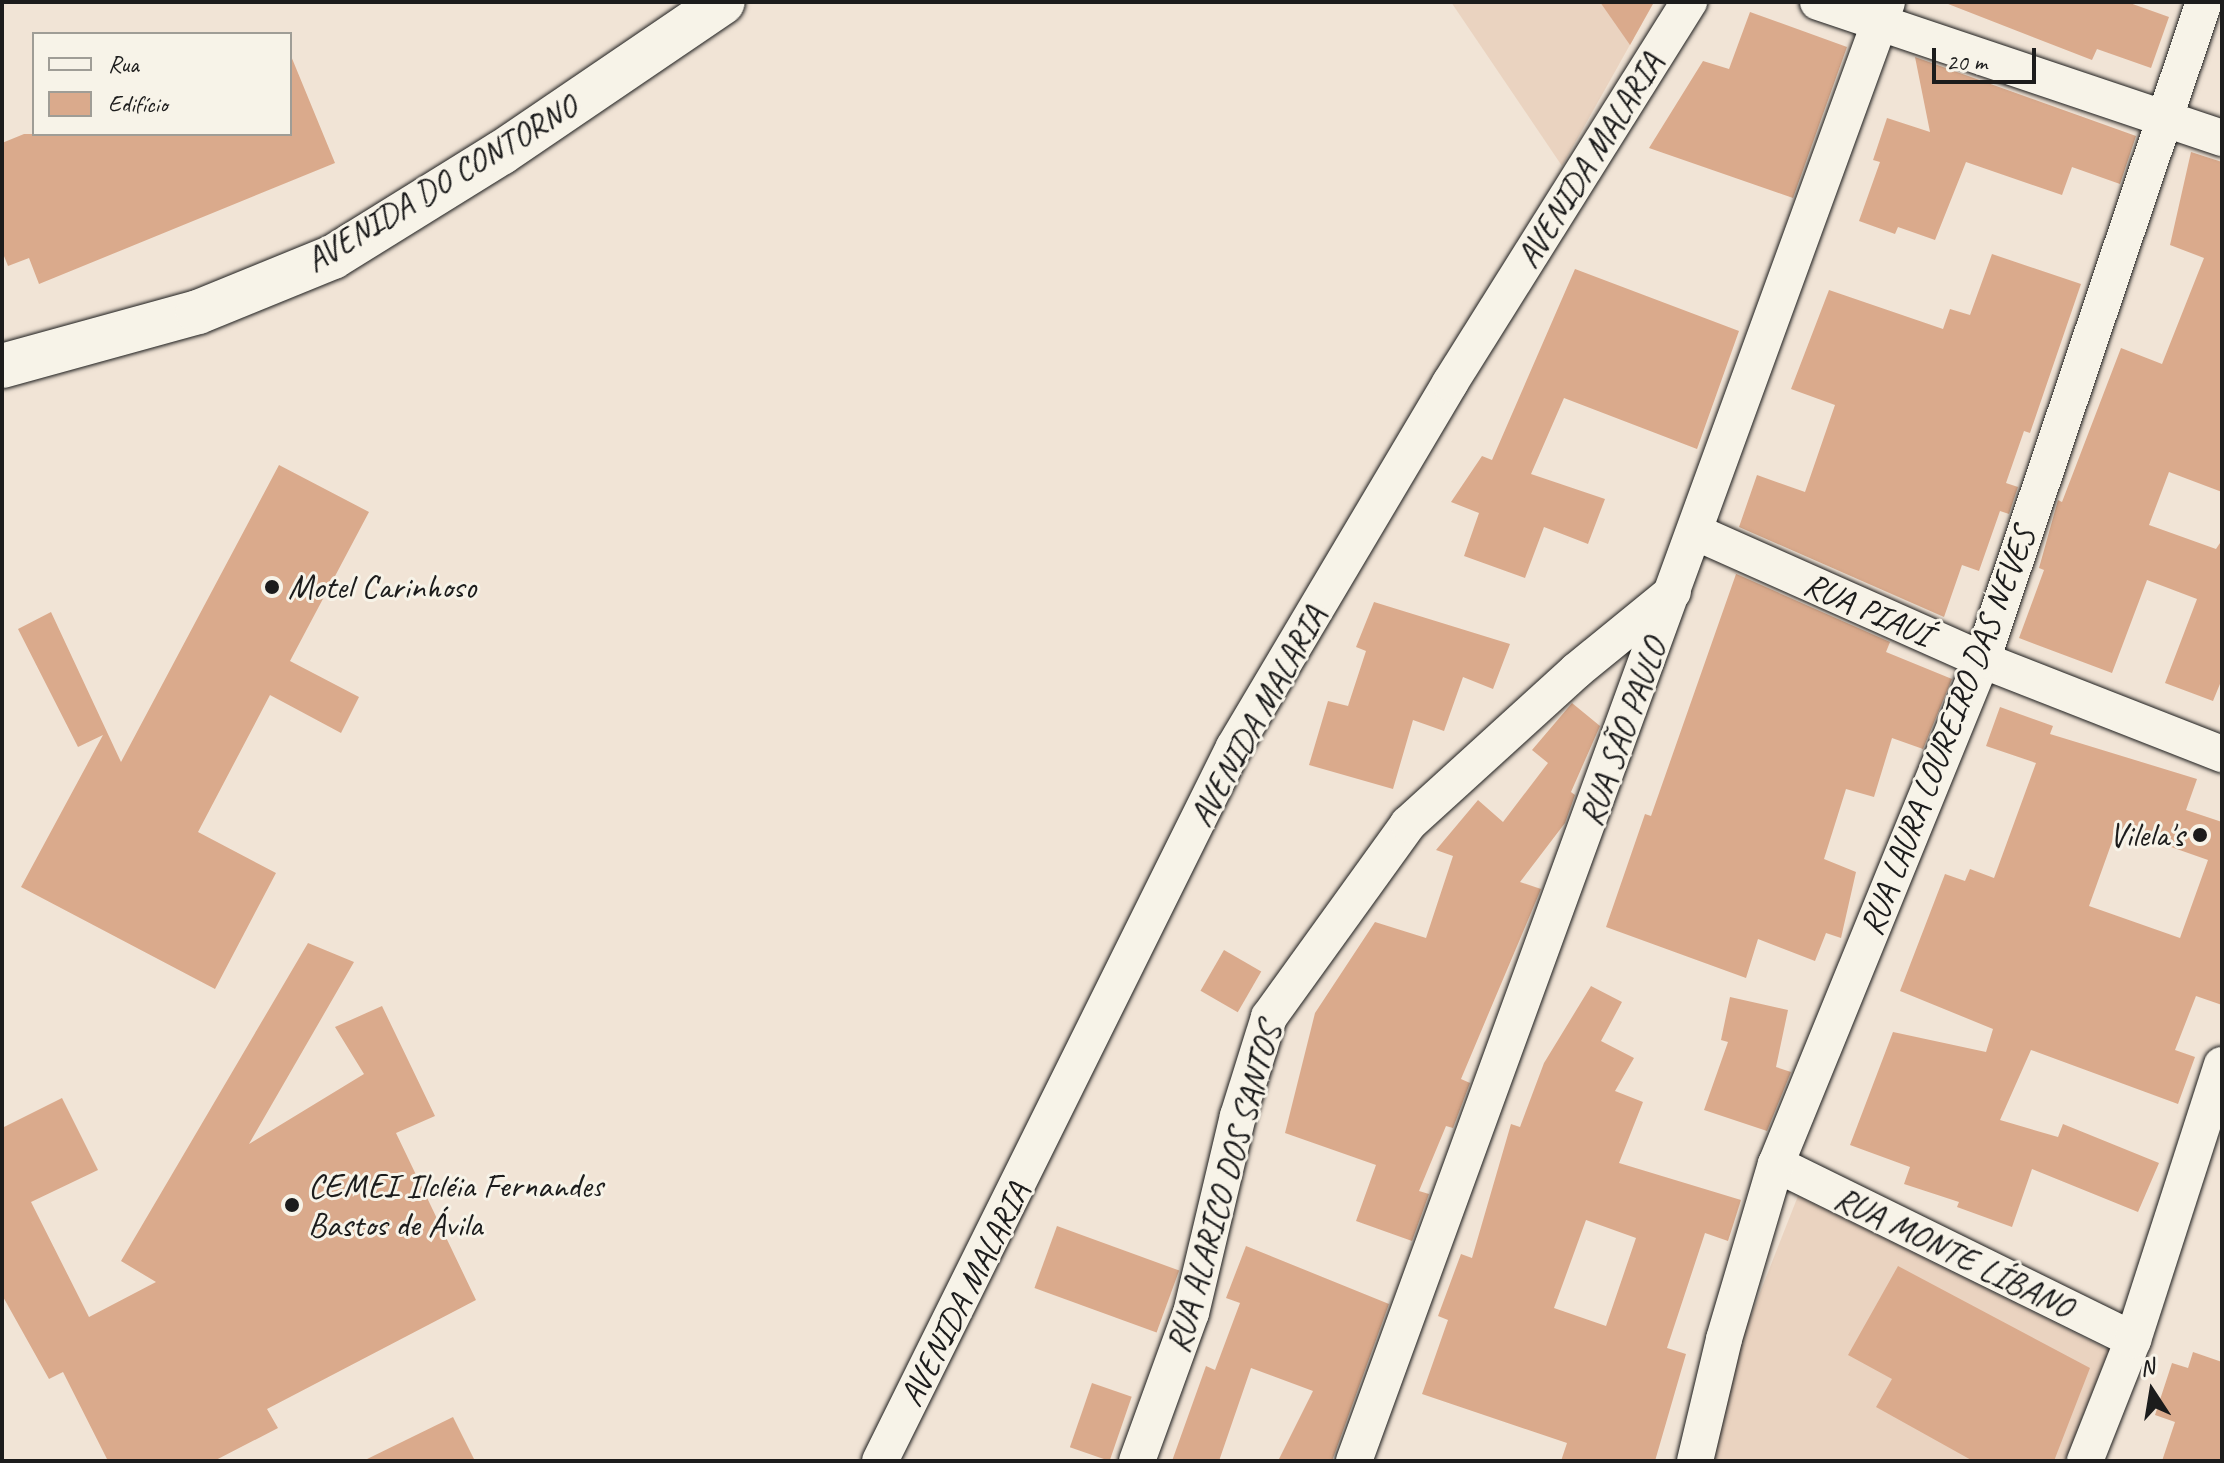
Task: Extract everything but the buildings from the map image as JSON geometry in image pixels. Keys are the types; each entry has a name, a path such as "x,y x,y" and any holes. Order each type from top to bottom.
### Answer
{"main road":[{"name":"AVENIDA DO CONTORNO","path":"2,366 198,312 333,257 501,153 723,2"}],"street":[{"name":"AVENIDA MALARIA","path":"880,1461 1234,747 1450,383 1689,2"},
{"path":"1818,2 1883,13 2222,138"},
{"name":"RUA LAURA LOUREIRO DAS NEVES","path":"1695,1461 1724,1339 1776,1164 1982,660 2204,2"},
{"name":"RUA SÃO PAULO","path":"1354,1461 1883,13"},
{"name":"RUA PIAUÍ","path":"1695,532 1982,660 2222,754"},
{"name":"RUA ALARICO DOS SANTOS","path":"1137,1461 1191,1313 1238,1116 1269,1017 1408,824 1576,671 1673,592"},
{"path":"2085,1461 2133,1340 2222,1065"},
{"name":"RUA MONTE LÍBANO","path":"1776,1164 2133,1340"}],"shaded area":[{"path":"1451,2 1654,2 1562,166"},
{"path":"1798,1196 2109,1350 2065,1461 1712,1461 1739,1346"}],"place":[{"name":"Motel Carinhoso","path":"272,587"},
{"name":"Vilela's","path":"2200,835"},
{"name":"CEMEI Ilcléia Fernandes Bastos de Ávila","path":"292,1205"}]}
